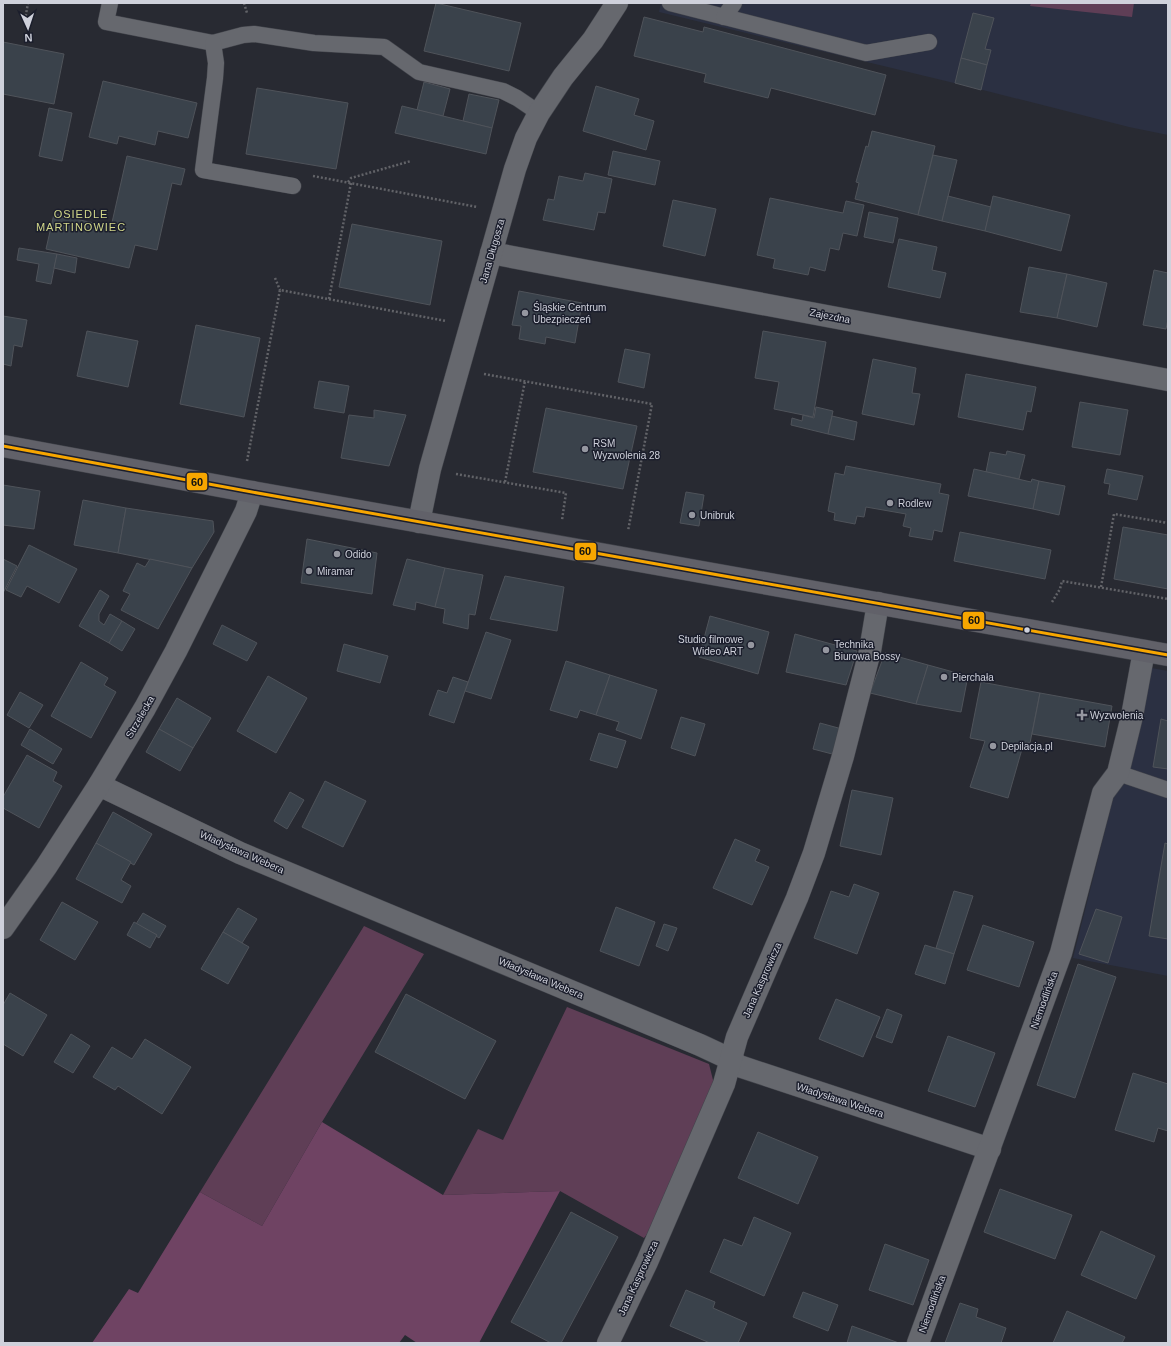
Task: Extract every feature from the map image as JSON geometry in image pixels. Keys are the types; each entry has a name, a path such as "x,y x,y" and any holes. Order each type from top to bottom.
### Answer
{"main road":[{"path":"3,446 419,522 1168,655"}],"street":[{"name":"Jana Długosza","path":"419,522 430,469 503,211 526,138 539,113 564,77 593,40 617,3"},
{"name":"Zajezdna","path":"491,253 1168,380"},
{"name":"Strzelecka","path":"3,928 46,867 99,786 145,708 176,651 246,511 252,492"},
{"name":"Jana Kasprowicza","path":"608,1343 646,1262 724,1084 737,1037 797,898 814,853 843,756 870,651 878,603"},
{"name":"Niemodlińska","path":"918,1343 1061,953 1103,793 1118,773 1132,716 1144,651"},
{"name":"Władysława Webera","path":"99,786 240,853 700,1045 730,1059 739,1066 990,1149"}],"lane":[{"path":"110,3 106,22 213,43 243,34 254,34 314,43 384,47 419,72 503,92 517,98 539,113"},
{"path":"670,3 866,53 929,42"},
{"path":"724,17 734,3"},
{"path":"213,43 216,63 215,78 204,170 293,186"},
{"path":"1118,773 1168,790"}],"path":[{"path":"25,20 28,3"},
{"path":"329,299 351,178 411,161"},
{"path":"310,176 503,211"},
{"path":"247,461 280,290 275,278"},
{"path":"280,290 471,326"},
{"path":"458,369 652,404 628,531"},
{"path":"505,482 526,381"},
{"path":"430,469 566,494 562,520"},
{"path":"1101,587 1114,514 1168,523"},
{"path":"1052,602 1060,589 1062,581 1168,598"}],"shaded area":[{"path":"661,3 1168,3 1168,135 1129,127 979,89 659,12"},
{"path":"1031,3 1134,3 1132,17 1030,6"},
{"path":"1146,667 1168,671 1168,976 1073,958"},
{"path":"364,926 424,954 322,1122 262,1226 200,1192"},
{"path":"567,1007 709,1064 714,1084 658,1221 644,1238 560,1191 443,1195 478,1129 503,1140"},
{"path":"322,1122 443,1195 560,1191 479,1343 417,1343 405,1335 399,1343 92,1343 129,1289 138,1293 200,1192 262,1226"}],"building":[{"path":"436,3 521,23 509,71 424,51"},
{"path":"973,13 994,18 985,49 991,50 987,65 961,58"},
{"path":"644,17 703,32 704,27 886,75 875,115 771,88 768,98 704,82 706,74 634,56"},
{"path":"3,42 64,54 54,104 3,94"},
{"path":"961,58 987,65 981,90 955,83"},
{"path":"103,81 197,103 188,138 158,131 155,145 119,136 117,144 89,137"},
{"path":"424,82 450,89 443,116 417,110"},
{"path":"596,86 639,99 634,115 654,121 646,150 583,131"},
{"path":"257,88 348,103 336,169 246,154"},
{"path":"469,94 499,100 492,128 463,121"},
{"path":"402,106 492,128 486,154 395,133"},
{"path":"49,108 72,113 62,161 39,156"},
{"path":"872,131 935,146 918,215 855,199 859,183 856,182 866,146 868,147"},
{"path":"613,151 660,161 655,185 608,175"},
{"path":"933,155 957,160 942,221 918,215"},
{"path":"127,156 185,169 181,185 172,183 157,250 135,245 129,268 46,249 54,214 111,227"},
{"path":"585,173 612,179 605,213 598,212 594,230 543,220 548,199 554,200 559,176 583,181"},
{"path":"948,196 991,207 985,231 942,221"},
{"path":"993,196 1070,215 1061,251 985,231"},
{"path":"770,198 843,213 846,201 864,205 857,236 843,233 839,250 830,248 825,271 810,267 808,275 773,268 775,259 757,255"},
{"path":"673,200 716,209 705,256 663,246"},
{"path":"869,212 898,218 893,243 864,237"},
{"path":"352,224 442,241 430,305 339,287"},
{"path":"899,239 937,247 932,270 946,273 940,298 888,287"},
{"path":"19,248 57,254 51,284 36,281 39,264 17,260"},
{"path":"57,254 77,258 75,273 54,268"},
{"path":"1029,267 1067,274 1057,318 1020,312"},
{"path":"1154,270 1168,273 1168,319 1166,329 1143,325"},
{"path":"1067,274 1107,283 1097,327 1057,318"},
{"path":"519,291 582,303 575,343 546,337 545,344 519,339 521,326 512,325"},
{"path":"3,316 27,320 22,347 14,345 11,366 3,364"},
{"path":"196,325 260,338 244,417 180,404"},
{"path":"87,331 138,341 128,387 77,376"},
{"path":"763,331 826,342 813,417 774,409 779,382 755,378"},
{"path":"625,349 650,354 644,388 618,382"},
{"path":"873,359 916,368 912,393 920,394 914,425 862,414"},
{"path":"966,374 1036,387 1031,412 1027,411 1023,430 958,417"},
{"path":"319,381 349,386 344,413 314,408"},
{"path":"1080,402 1128,410 1120,455 1072,447"},
{"path":"816,407 833,411 828,434 791,425 792,418 802,421 803,415 814,418"},
{"name":"RSM Wyzwolenia 28","path":"546,408 637,426 623,489 533,472"},
{"path":"374,410 406,415 389,466 341,458 349,415 374,418"},
{"path":"832,416 857,422 854,440 828,434"},
{"path":"1007,451 1025,455 1019,479 986,472 990,452 1006,455"},
{"path":"846,466 941,484 939,493 949,495 942,532 934,530 932,540 909,536 911,528 903,526 906,514 866,507 864,517 857,516 855,524 834,520 835,513 828,511 835,473 844,475"},
{"path":"974,469 1031,482 1032,479 1039,481 1033,509 968,496"},
{"path":"1107,469 1143,476 1137,500 1108,494 1110,484 1104,483"},
{"path":"1039,481 1065,486 1059,515 1033,509"},
{"path":"3,485 40,491 34,529 3,525"},
{"path":"686,492 704,495 699,526 680,523"},
{"path":"83,500 126,508 118,553 74,545"},
{"path":"126,508 213,521 214,532 192,568 118,553"},
{"path":"1123,527 1168,535 1168,589 1114,579"},
{"path":"960,532 1051,550 1045,579 954,561"},
{"path":"307,539 377,553 372,594 301,583"},
{"path":"29,545 77,569 59,603 27,586 21,597 6,590"},
{"path":"3,559 17,566 3,593"},
{"path":"150,559 192,568 158,629 121,610 130,594 123,591 137,563 145,567"},
{"path":"407,559 445,568 435,607 416,602 415,610 393,605"},
{"path":"445,568 483,575 475,615 469,614 468,629 443,623 445,609 435,607"},
{"path":"505,576 564,587 557,631 490,619"},
{"path":"100,590 109,596 99,614 99,621 104,625 110,614 122,621 109,643 79,626"},
{"path":"710,616 769,632 758,674 699,657"},
{"path":"122,621 135,629 122,651 109,643"},
{"path":"222,625 257,643 247,661 213,644"},
{"path":"486,632 511,640 491,699 465,691"},
{"path":"795,634 857,651 846,685 786,672"},
{"path":"344,644 388,656 380,683 337,671"},
{"path":"885,653 928,665 916,704 870,693"},
{"path":"566,661 610,675 596,715 580,710 577,718 550,710"},
{"path":"81,662 108,678 104,685 116,692 91,738 51,716"},
{"path":"928,665 968,676 961,712 916,704"},
{"path":"610,675 657,690 641,739 616,730 619,722 596,715"},
{"path":"268,676 307,698 276,753 237,731"},
{"path":"453,677 468,682 454,723 429,715 438,690 447,693"},
{"path":"981,682 1040,693 1030,743 1024,742 1008,798 970,787 985,741 970,738"},
{"path":"20,692 43,705 29,728 7,715"},
{"path":"1040,693 1112,706 1105,747 1032,734"},
{"path":"177,698 211,718 193,748 159,729"},
{"path":"681,717 705,724 695,756 671,748"},
{"path":"1161,719 1168,721 1168,769 1153,767"},
{"path":"820,723 842,729 836,755 813,749"},
{"path":"30,729 62,749 53,764 21,745"},
{"path":"159,729 193,748 180,771 146,752"},
{"path":"599,733 626,741 617,768 590,760"},
{"path":"27,755 57,772 53,781 62,786 39,828 3,808 3,797"},
{"path":"325,781 366,801 343,847 302,827"},
{"path":"852,790 893,798 881,855 840,846"},
{"path":"290,792 304,800 287,829 274,821"},
{"path":"113,812 152,834 134,865 96,843"},
{"path":"735,839 760,850 755,861 769,867 752,905 713,888"},
{"path":"96,843 131,862 121,880 131,886 122,903 76,879"},
{"path":"1165,843 1168,844 1168,939 1149,936"},
{"path":"854,884 879,893 857,954 814,938 831,891 849,897"},
{"path":"954,891 973,896 954,954 936,948"},
{"path":"62,902 98,922 75,960 40,940"},
{"path":"616,907 655,922 639,966 600,951"},
{"path":"238,908 257,919 242,943 223,932"},
{"path":"1096,909 1122,917 1108,963 1079,954"},
{"path":"143,913 166,926 159,938 156,936 157,935 136,924"},
{"path":"134,922 157,935 150,948 127,935"},
{"path":"664,924 677,928 668,951 656,946"},
{"path":"983,925 1034,942 1019,987 967,970"},
{"path":"223,932 249,947 228,984 201,969"},
{"path":"925,945 954,954 945,984 915,974"},
{"path":"1078,964 1116,977 1075,1098 1037,1085"},
{"path":"10,993 47,1015 23,1056 3,1044 3,1005"},
{"path":"406,994 496,1041 465,1099 375,1052"},
{"path":"836,999 880,1017 863,1057 819,1039"},
{"path":"887,1009 902,1015 892,1043 876,1037"},
{"path":"71,1034 90,1046 73,1073 54,1062"},
{"path":"948,1036 995,1053 975,1107 928,1091"},
{"path":"145,1039 191,1067 162,1114 118,1086 115,1090 93,1077 112,1047 132,1059"},
{"path":"1133,1073 1168,1084 1168,1131 1158,1128 1154,1142 1115,1130"},
{"path":"758,1132 818,1157 798,1204 738,1178"},
{"path":"1000,1189 1072,1215 1055,1259 984,1232"},
{"path":"571,1212 618,1237 561,1343 551,1343 511,1322"},
{"path":"754,1217 791,1233 764,1296 710,1272 724,1239 742,1246"},
{"path":"1101,1231 1155,1256 1136,1299 1081,1275"},
{"path":"885,1244 929,1260 913,1305 869,1290"},
{"path":"686,1290 715,1302 713,1308 747,1323 738,1343 710,1343 670,1326"},
{"path":"803,1292 838,1305 828,1331 793,1317"},
{"path":"960,1303 978,1309 976,1317 1006,1328 1001,1343 945,1343"},
{"path":"1067,1311 1125,1337 1122,1343 1053,1343"},
{"path":"852,1326 899,1343 847,1343"}],"transit line":[{"name":"60","path":"3,446 252,492 1168,655"}],"place":[{"name":"Śląskie Centrum Ubezpieczeń","path":"525,313"},
{"name":"RSM Wyzwolenia 28","path":"585,449"},
{"name":"Rodlew","path":"890,503"},
{"name":"Unibruk","path":"692,515"},
{"name":"Odido","path":"337,554"},
{"name":"Miramar","path":"309,571"},
{"name":"Studio filmowe Wideo ART","path":"751,645"},
{"name":"Technika Biurowa Bossy","path":"826,650"},
{"name":"Pierchała","path":"944,677"},
{"name":"Wyzwolenia","path":"1082,715"},
{"name":"Depilacja.pl","path":"993,746"}],"district":[{"name":"OSIEDLE MARTINOWIEC","path":"81,220"}]}
